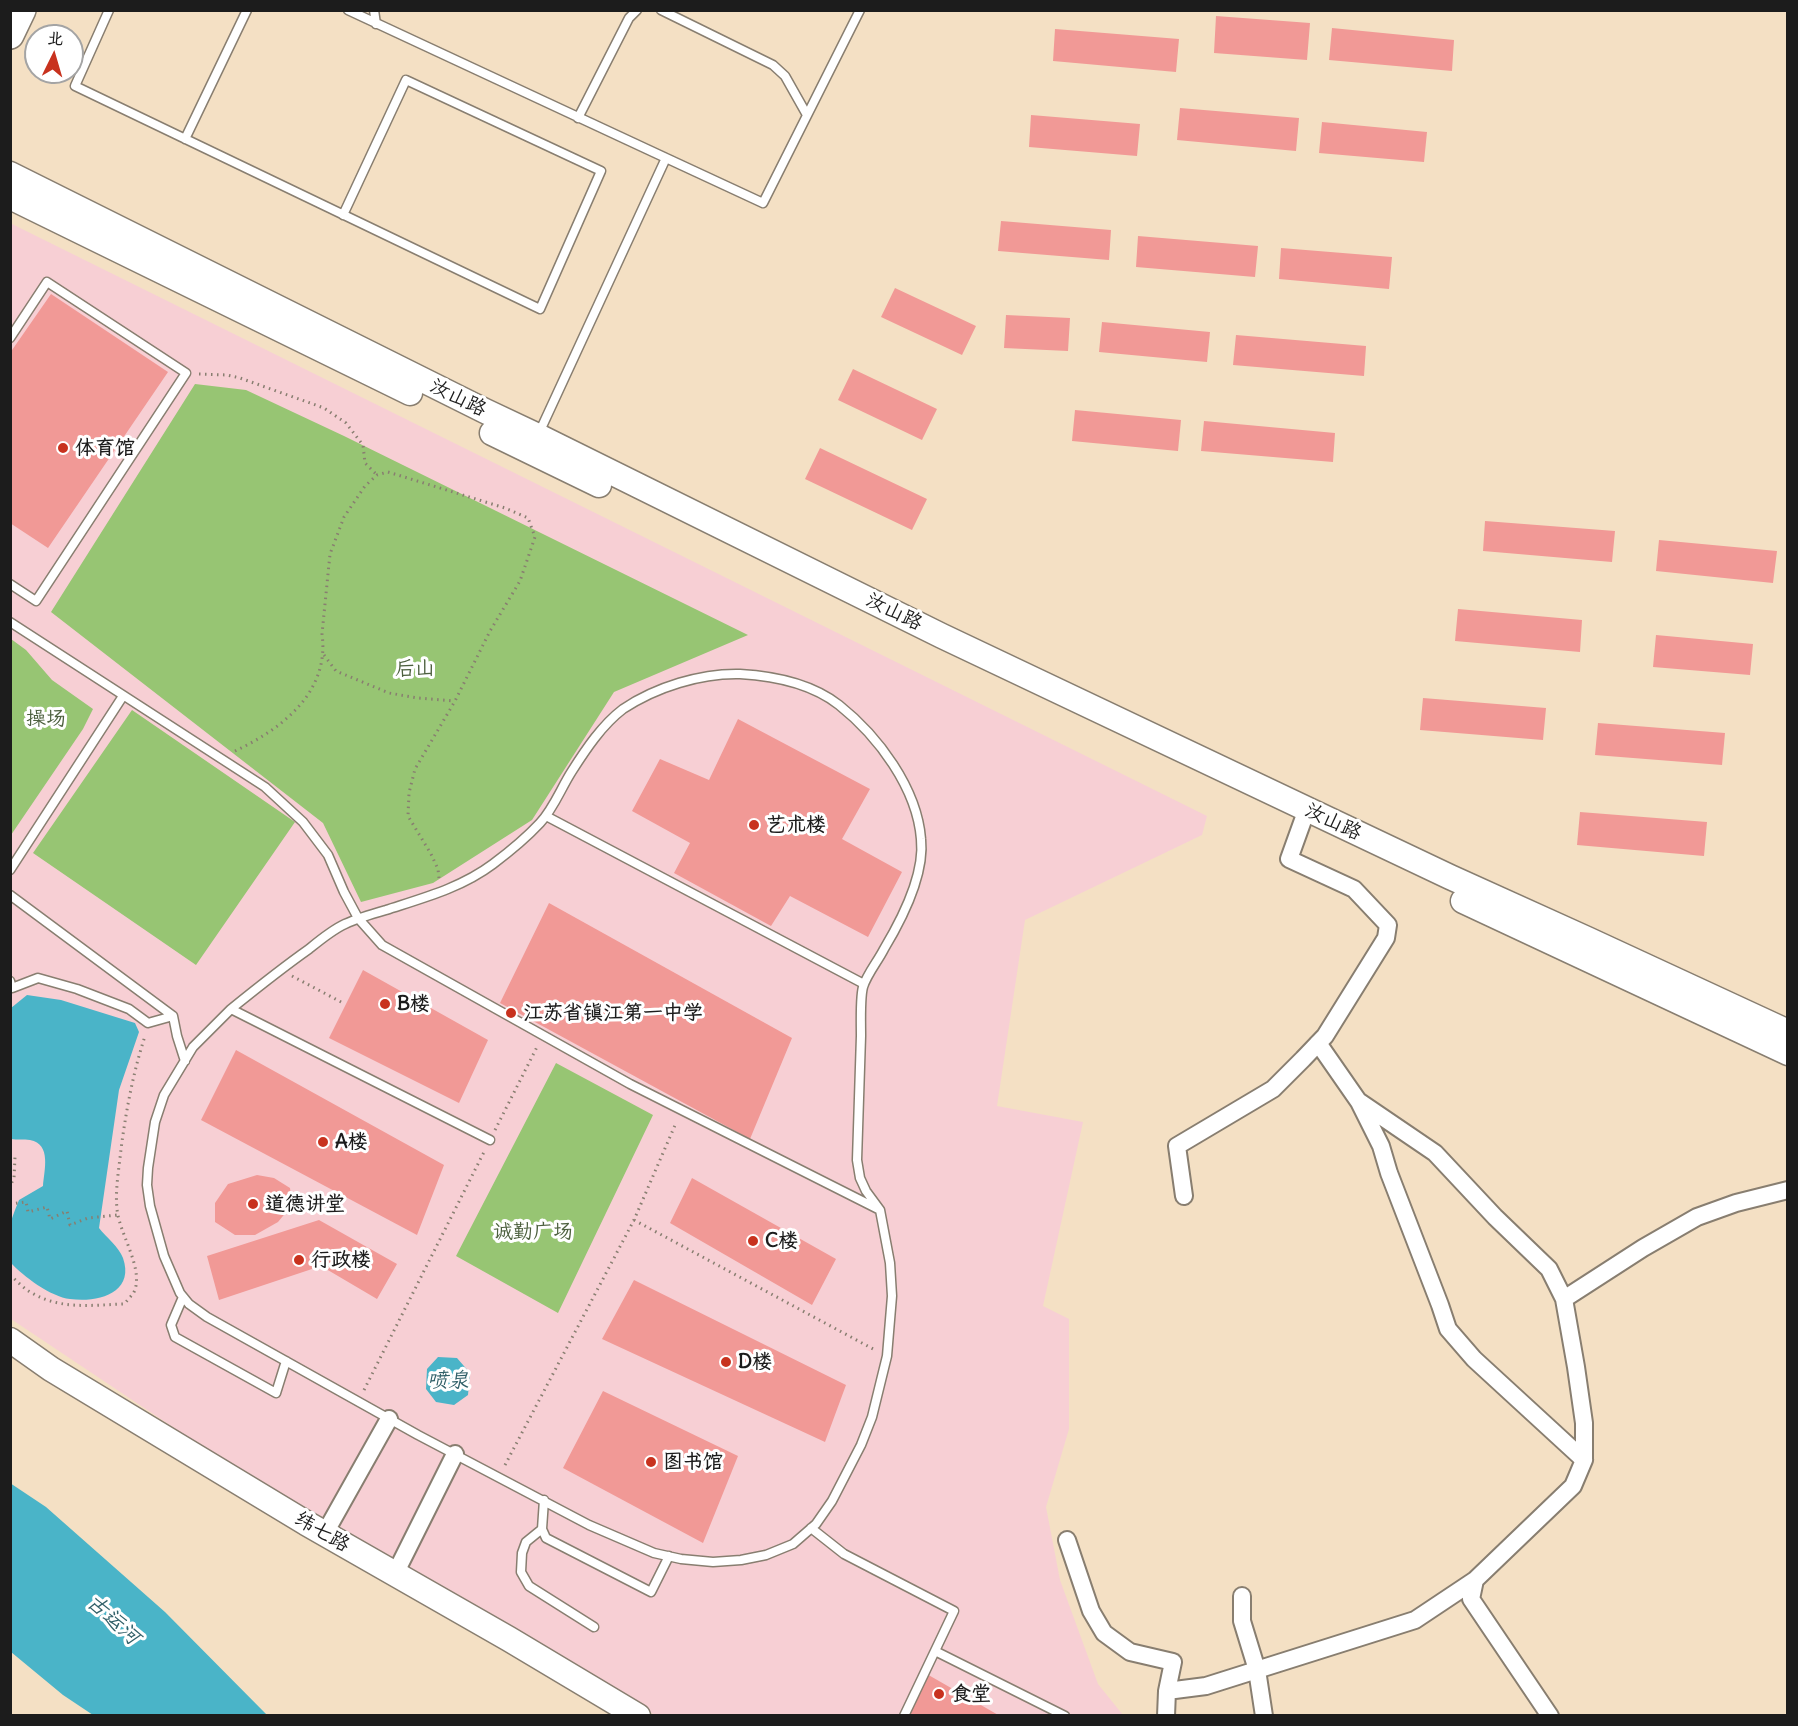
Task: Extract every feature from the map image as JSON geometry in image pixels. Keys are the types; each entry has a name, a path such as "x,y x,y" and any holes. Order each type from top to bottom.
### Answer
{"main road":[{"path":"10,35 22,10"}],"street":[{"name":"汝山路","path":"10,174 1304,817 1788,1053"},
{"name":"汝山路","path":"10,197 554,463 1304,817 1450,877 1788,1032"},
{"path":"1185,1196 1177,1146 1273,1089 1325,1036 1386,938 1388,925 1354,890 1289,859 1304,817"},
{"path":"1318,1043 1359,1102 1381,1146 1448,1329 1474,1359 1584,1460"},
{"path":"1167,1691 1206,1686 1415,1620 1475,1580 1573,1486 1584,1460 1584,1423 1564,1299 1549,1269 1495,1217 1435,1153 1359,1102"},
{"path":"1564,1299 1643,1248 1697,1217 1736,1203 1788,1190"},
{"name":"纬七路","path":"10,1340 51,1369 638,1716"},
{"path":"325,1533 389,1419"},
{"path":"395,1574 455,1454"},
{"path":"1067,1540 1091,1611 1104,1633 1130,1652 1173,1662 1167,1691 1166,1716"},
{"path":"1475,1580 1471,1599 1547,1713"},
{"path":"1242,1596 1242,1621 1257,1670 1264,1716"}],"lane":[{"path":"109,10 75,86 343,215 540,309 601,171 406,80 343,215"},
{"path":"185,139 247,10"},
{"path":"348,10 763,203 860,10"},
{"path":"374,10 376,24"},
{"path":"578,118 629,18 637,10"},
{"path":"661,10 773,65 785,76 807,115"},
{"path":"538,436 666,158"},
{"path":"10,338 47,282 186,373 36,601 10,584"},
{"path":"10,622 265,787 303,822 328,855 358,918 382,945 630,1084 880,1210"},
{"path":"760,675 786,680 815,690 852,716 887,757 902,779 911,797 921,838 922,857 917,878 903,912 862,987 857,1160 866,1191 880,1210 890,1263 892,1296 887,1356 872,1417 861,1445 832,1501 811,1528 793,1544 766,1555 713,1562 654,1553 589,1525 389,1419 207,1317 189,1304 180,1293 164,1256 150,1206 147,1185 155,1122 164,1095 193,1047 231,1010 341,925 441,892 464,882 492,865 533,830 546,816 589,745 623,710 682,681 704,676 760,675"},
{"path":"10,870 123,696"},
{"path":"546,816 864,984"},
{"path":"10,895 173,1016 185,1061"},
{"path":"10,981 12,988 38,978 77,989 129,1009 148,1023 173,1016"},
{"path":"231,1010 490,1140"},
{"path":"183,1297 171,1325 175,1338 276,1393 286,1361"},
{"path":"544,1500 542,1529 546,1538 651,1592 669,1556"},
{"path":"811,1528 844,1554 954,1611 904,1716"},
{"path":"542,1529 526,1542 522,1553 521,1572 529,1586 594,1627"},
{"path":"935,1651 1065,1716"}],"path":[{"path":"186,373 240,378 324,408 346,423 363,446 365,463 377,475"},
{"path":"220,758 253,742 294,713 305,700 322,664 322,634 330,554 344,517 365,486 377,475 388,472 505,508 528,518 535,537 520,581 490,631 455,701 415,769 409,793 408,816 435,861 441,892"},
{"path":"323,653 336,671 389,693 455,701"},
{"path":"280,970 343,1003"},
{"path":"10,1275 30,1293 51,1303 75,1306 124,1304 134,1292 137,1272 116,1206 125,1120 135,1068 148,1023"},
{"path":"358,1401 543,1035"},
{"path":"499,1477 634,1220 682,1110"},
{"path":"10,1155 15,1157 14,1178 10,1186"},
{"path":"10,1204 26,1202 28,1212 46,1207 50,1219 67,1211 70,1225 88,1218 117,1215"},
{"path":"634,1220 887,1356"}],"shaded area":[{"name":"江苏省镇江第一中学","path":"10,223 1207,816 1202,835 1025,920 997,1106 1083,1122 1043,1306 1069,1319 1069,1429 1046,1507 1060,1580 1098,1684 1123,1715 655,1715 234,1468 11,1319"}],"green space":[{"name":"后山","path":"195,384 246,390 748,635 614,692 532,820 433,883 361,902 323,823 51,612"},
{"name":"操场","path":"11,639 26,650 52,680 93,709 83,729 11,835"},
{"path":"132,710 295,822 196,965 33,853"},
{"name":"诚勤广场","path":"556,1063 653,1115 558,1313 456,1256"}],"water":[{"path":"27,995 61,1000 135,1023 139,1032 119,1090 99,1228 123,1258 124,1280 112,1293 102,1297 81,1300 54,1294 38,1285 11,1263 11,1221 19,1200 43,1186 45,1166 44,1152 37,1143 30,1140 11,1139 11,1008"},
{"name":"喷泉","path":"438,1357 457,1358 470,1373 468,1395 454,1405 436,1402 426,1389 427,1369"},
{"name":"古运河","path":"10,1483 46,1507 165,1612 267,1715 93,1715 63,1695 11,1652"}],"building":[{"path":"1216,16 1310,23 1307,60 1214,53"},
{"path":"1332,28 1454,40 1452,71 1329,60"},
{"path":"1055,29 1179,39 1176,72 1053,61"},
{"path":"1180,108 1299,118 1296,151 1177,140"},
{"path":"1031,115 1140,124 1137,156 1029,147"},
{"path":"1322,122 1427,132 1424,162 1319,153"},
{"path":"1001,221 1111,230 1109,260 998,251"},
{"path":"1138,236 1258,246 1255,277 1136,267"},
{"path":"1281,248 1392,257 1389,289 1279,279"},
{"path":"895,288 976,326 962,355 881,317"},
{"name":"体育馆","path":"51,294 168,372 48,548 10,523 10,353"},
{"path":"1006,315 1070,318 1068,351 1004,348"},
{"path":"1102,322 1210,332 1207,362 1099,352"},
{"path":"1236,335 1366,346 1364,376 1233,365"},
{"path":"853,369 937,409 922,440 838,400"},
{"path":"1075,410 1181,420 1178,451 1072,441"},
{"path":"1204,421 1335,433 1333,462 1201,451"},
{"path":"820,448 927,499 912,530 805,479"},
{"path":"1485,521 1615,531 1612,562 1483,551"},
{"path":"1659,540 1777,551 1773,583 1656,571"},
{"path":"1458,609 1582,620 1580,652 1455,641"},
{"path":"1656,635 1753,644 1750,675 1653,667"},
{"path":"1423,698 1546,708 1543,740 1420,730"},
{"name":"艺术楼","path":"738,719 870,789 842,839 902,872 868,937 790,896 771,926 674,873 690,843 632,811 660,759 709,780"},
{"path":"1598,723 1725,733 1722,765 1595,755"},
{"path":"1580,812 1707,822 1704,856 1577,845"},
{"path":"549,903 792,1038 750,1139 500,1003"},
{"name":"B楼","path":"363,970 488,1040 459,1103 329,1038"},
{"name":"A楼","path":"236,1050 444,1165 417,1235 201,1120"},
{"name":"道德讲堂","path":"257,1175 274,1178 290,1188 292,1205 278,1222 255,1235 235,1235 215,1222 215,1203 228,1184"},
{"name":"C楼","path":"692,1178 836,1259 812,1305 670,1223"},
{"name":"行政楼","path":"319,1220 397,1264 377,1299 321,1266 219,1300 207,1256"},
{"name":"D楼","path":"634,1280 846,1385 825,1442 602,1339"},
{"name":"图书馆","path":"603,1391 738,1456 703,1543 563,1468"},
{"name":"食堂","path":"925,1673 1000,1716 904,1716"}],"place":[{"name":"体育馆","path":"63,448"},
{"name":"艺术楼","path":"754,825"},
{"name":"B楼","path":"385,1004"},
{"name":"江苏省镇江第一中学","path":"511,1013"},
{"name":"A楼","path":"323,1142"},
{"name":"道德讲堂","path":"253,1204"},
{"name":"C楼","path":"753,1241"},
{"name":"行政楼","path":"299,1260"},
{"name":"D楼","path":"726,1362"},
{"name":"图书馆","path":"651,1462"},
{"name":"食堂","path":"939,1694"}]}
